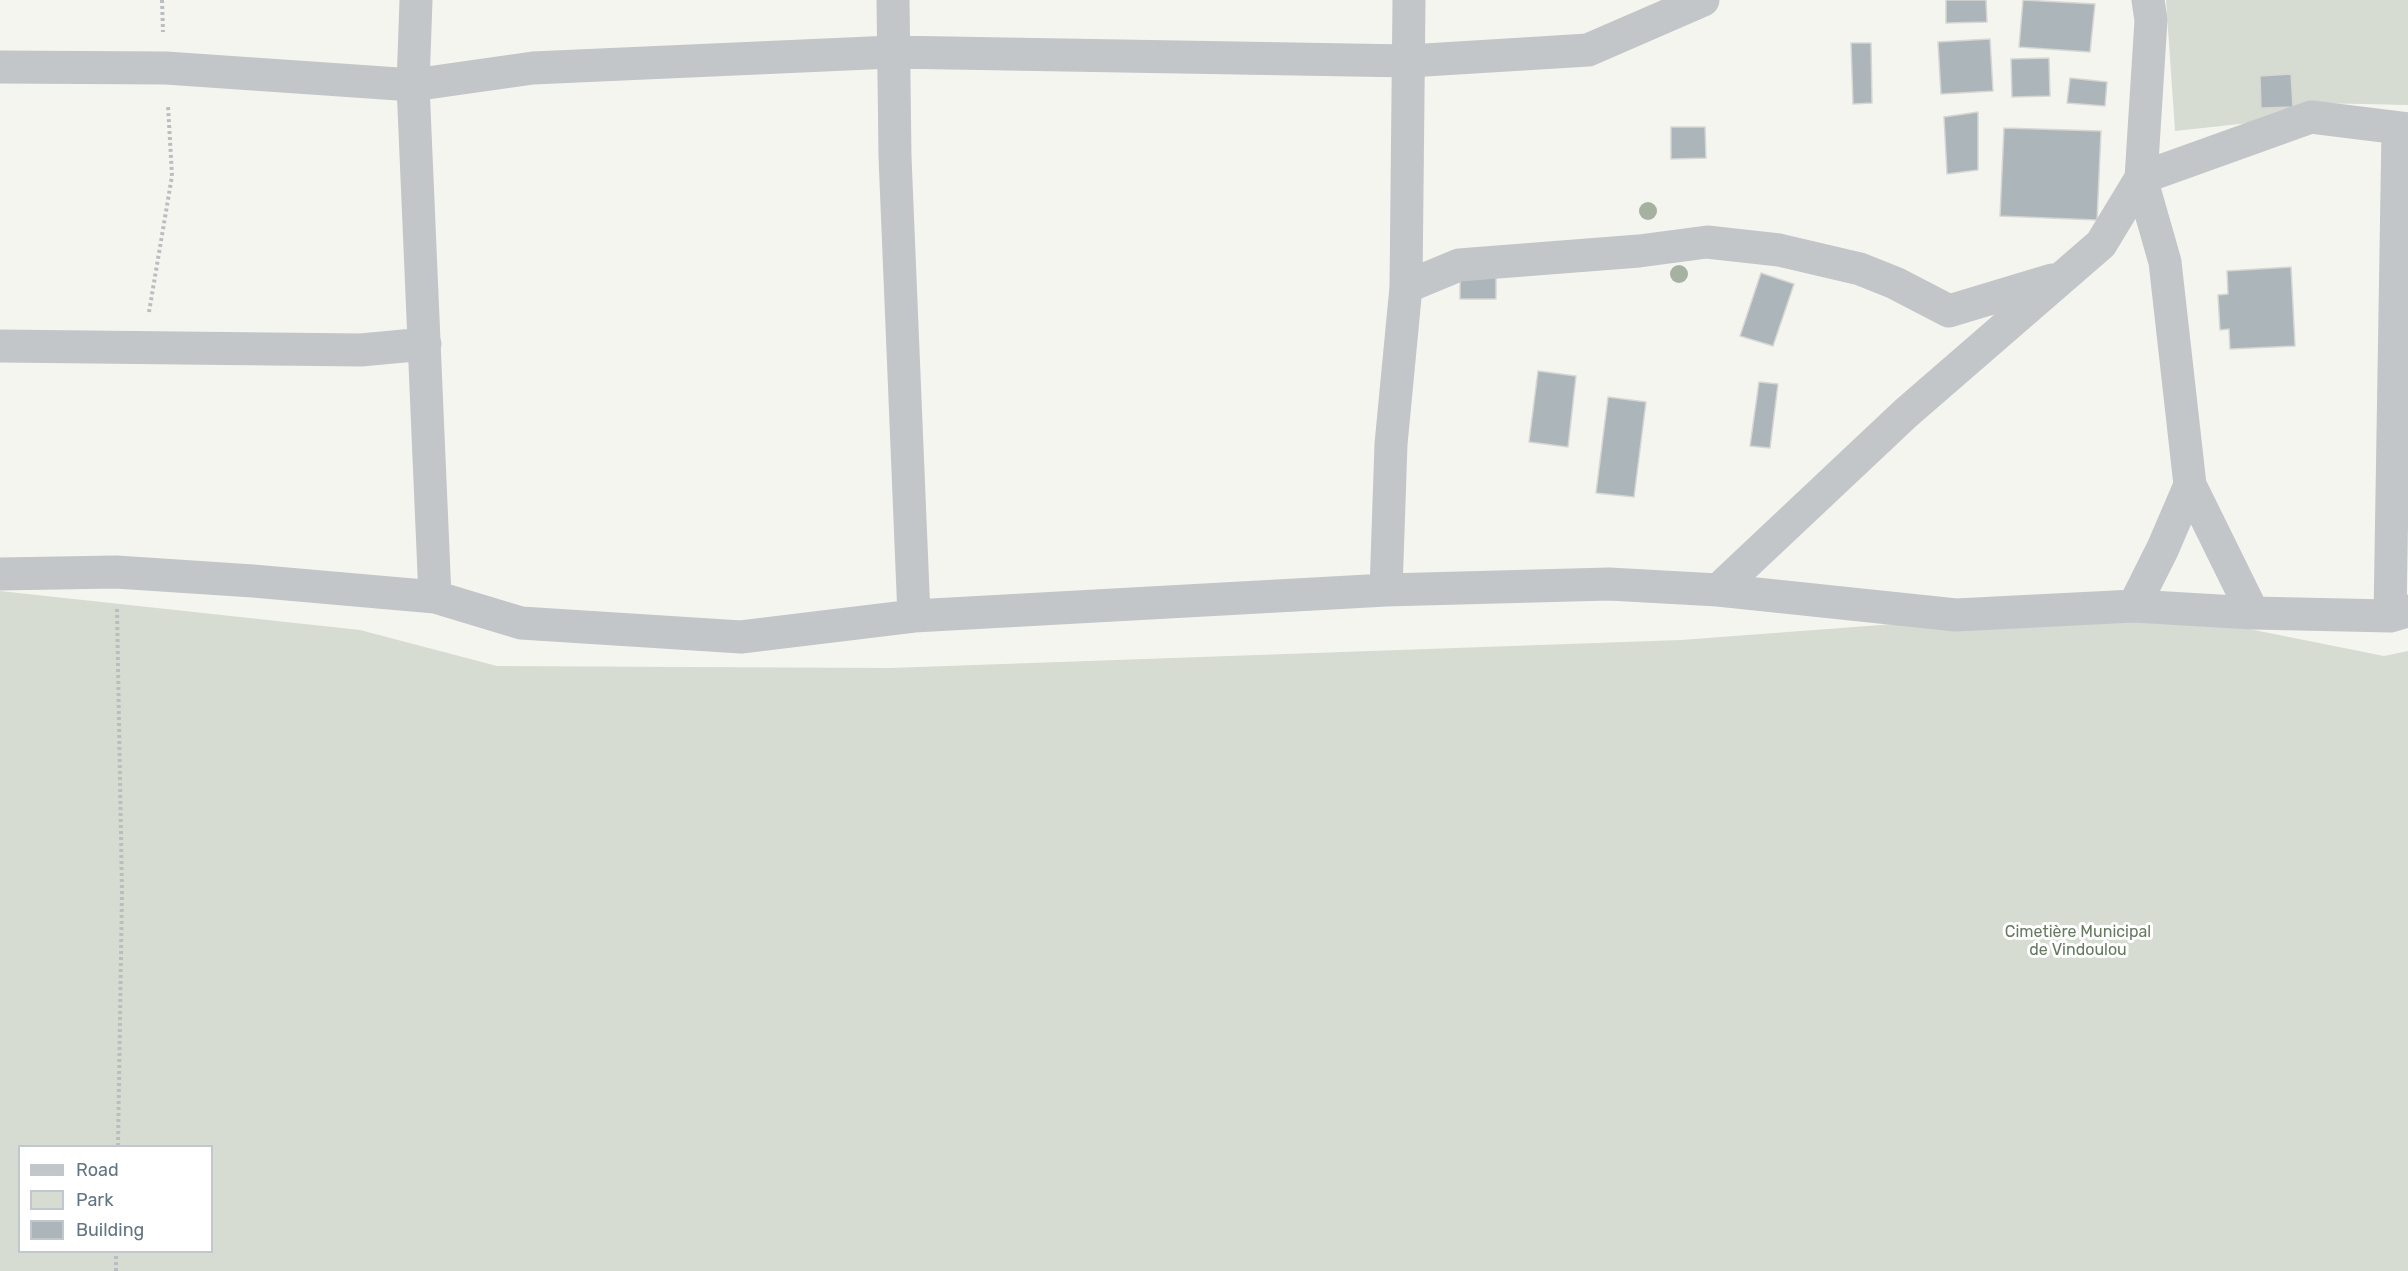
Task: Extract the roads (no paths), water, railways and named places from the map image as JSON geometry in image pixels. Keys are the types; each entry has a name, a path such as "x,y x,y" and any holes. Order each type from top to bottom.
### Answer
{"street":[{"path":"416,0 413,85 435,597"},
{"path":"893,0 892,52 914,616"},
{"path":"1386,590 1391,444 1406,287 1409,0"},
{"path":"0,67 166,68 413,85 533,68 892,52 1408,61 1588,50 1703,0"},
{"path":"2143,7 2141,178 2165,262 2190,485 2253,613"},
{"path":"0,574 116,572 253,581 435,597 521,623 741,637 914,616 1386,590 1609,584 1718,590 1956,615 2134,606 2253,613 2399,614 2403,129 2311,117 2141,178 2101,244 1906,413 1718,590"},
{"path":"1406,287 1459,266 1639,251 1707,242 1779,250 1860,269 1895,282 1949,311 2062,277"},
{"path":"0,346 362,350 425,344"},
{"path":"2134,606 2163,548 2190,485"}],"park label":[{"name":"Cimetière Municipal de Vindoulou","path":"2078,941"}]}
